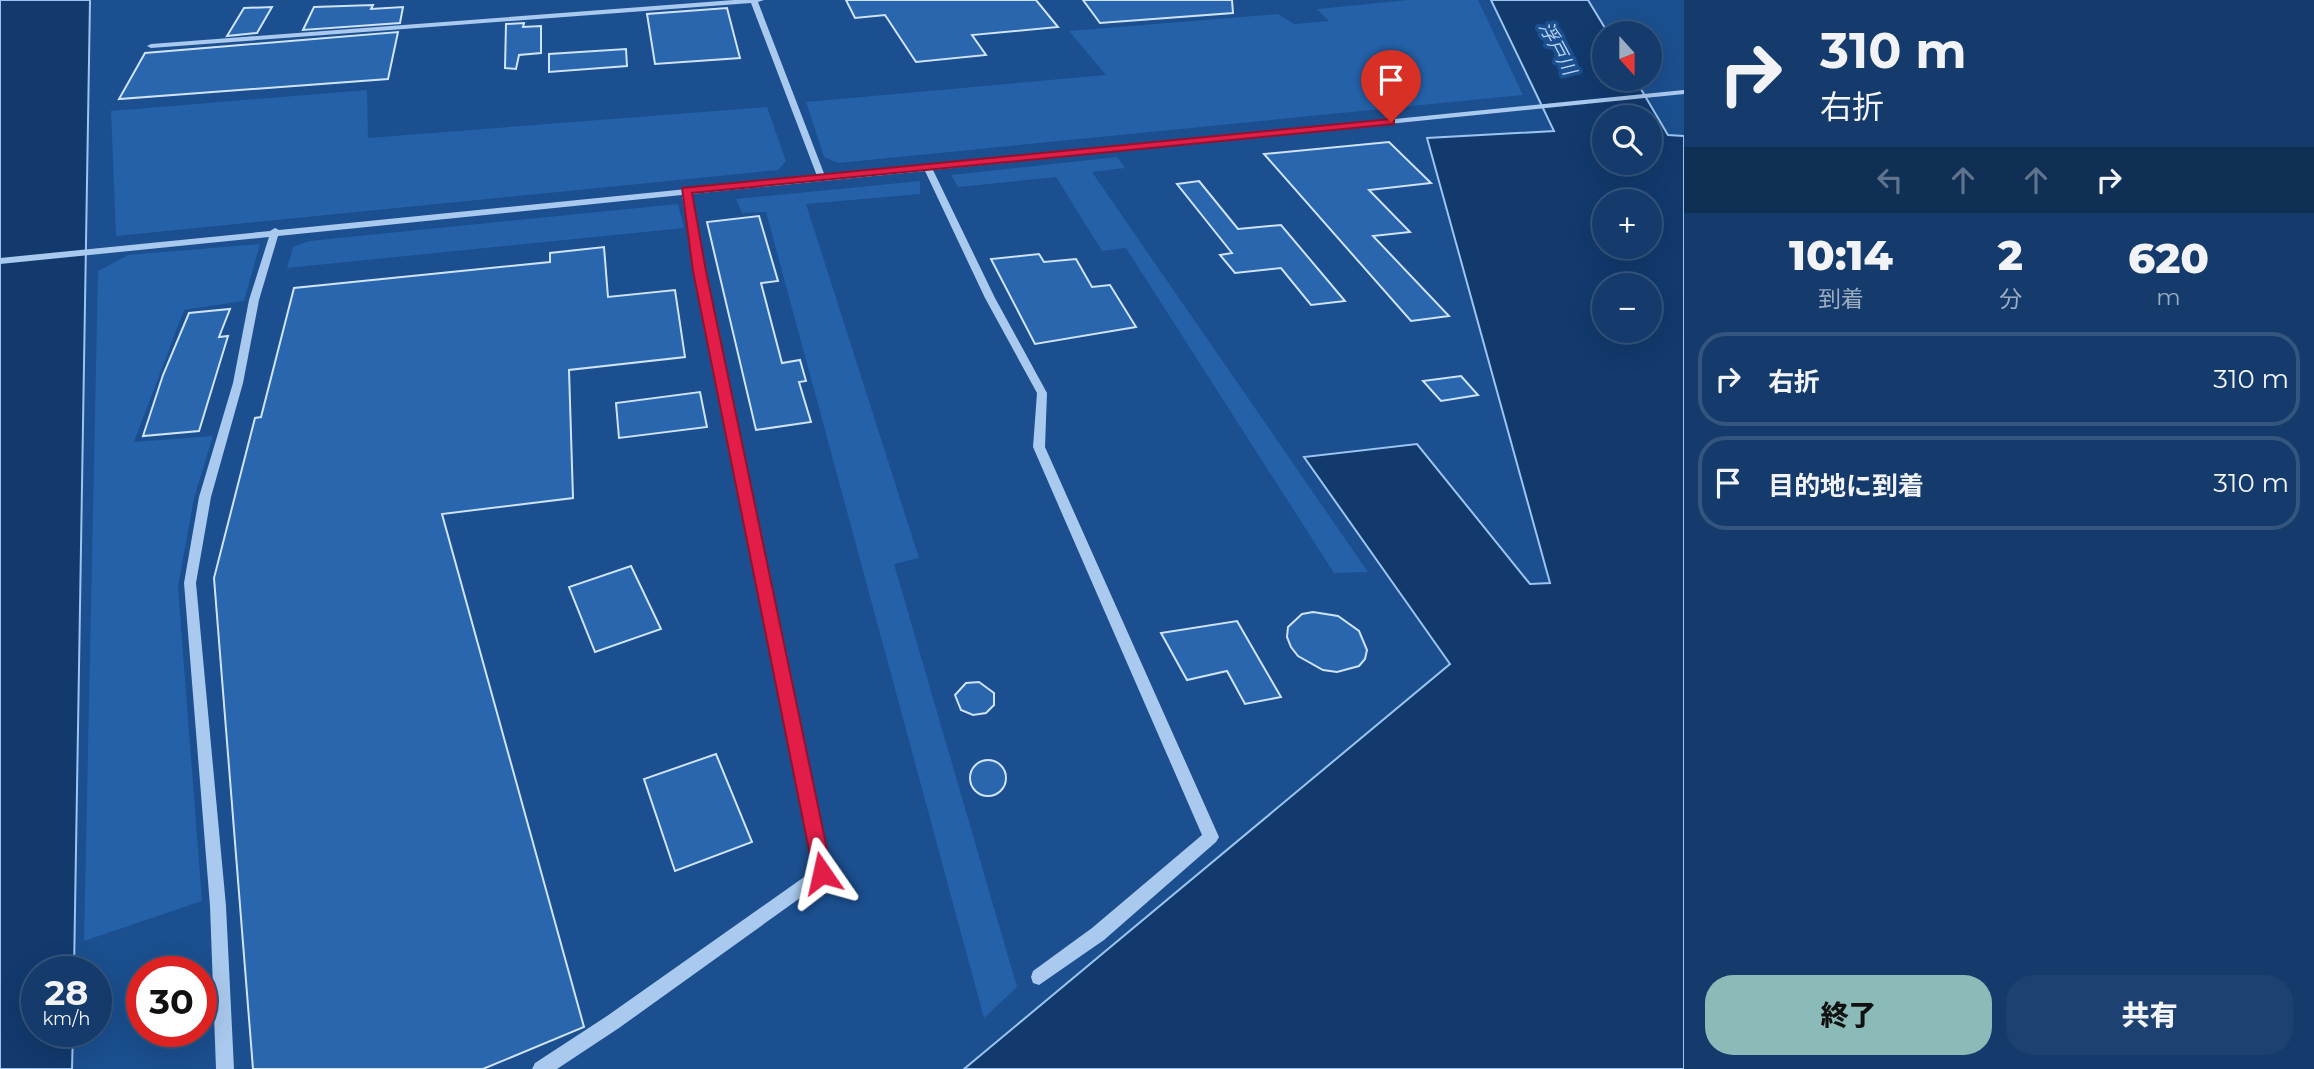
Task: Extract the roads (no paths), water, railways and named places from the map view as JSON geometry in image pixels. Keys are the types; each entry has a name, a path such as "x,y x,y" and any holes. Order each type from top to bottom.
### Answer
{"street":[{"path":"151,46 761,0"},
{"path":"754,1 822,177"},
{"path":"0,261 1684,92"},
{"path":"927,167 990,298 1042,393 1039,447 1211,837 1098,934 1038,977"},
{"path":"541,1069 613,1022 822,873 699,271 686,191"},
{"path":"225,1069 218,906 190,583 205,497 238,383 254,300 275,232"}],"water":[{"path":"0,0 90,0 74,956 21,956 21,1047 73,1047 72,1069 0,1069"},
{"name":"浮戸川","path":"1491,0 1588,0 1601,21 1592,21 1592,91 1642,91 1650,105 1592,105 1592,175 1662,175 1662,125 1668,135 1684,136 1684,1069 964,1069 1450,664 1304,457 1417,444 1530,584 1550,583 1427,138 1554,131"}]}
